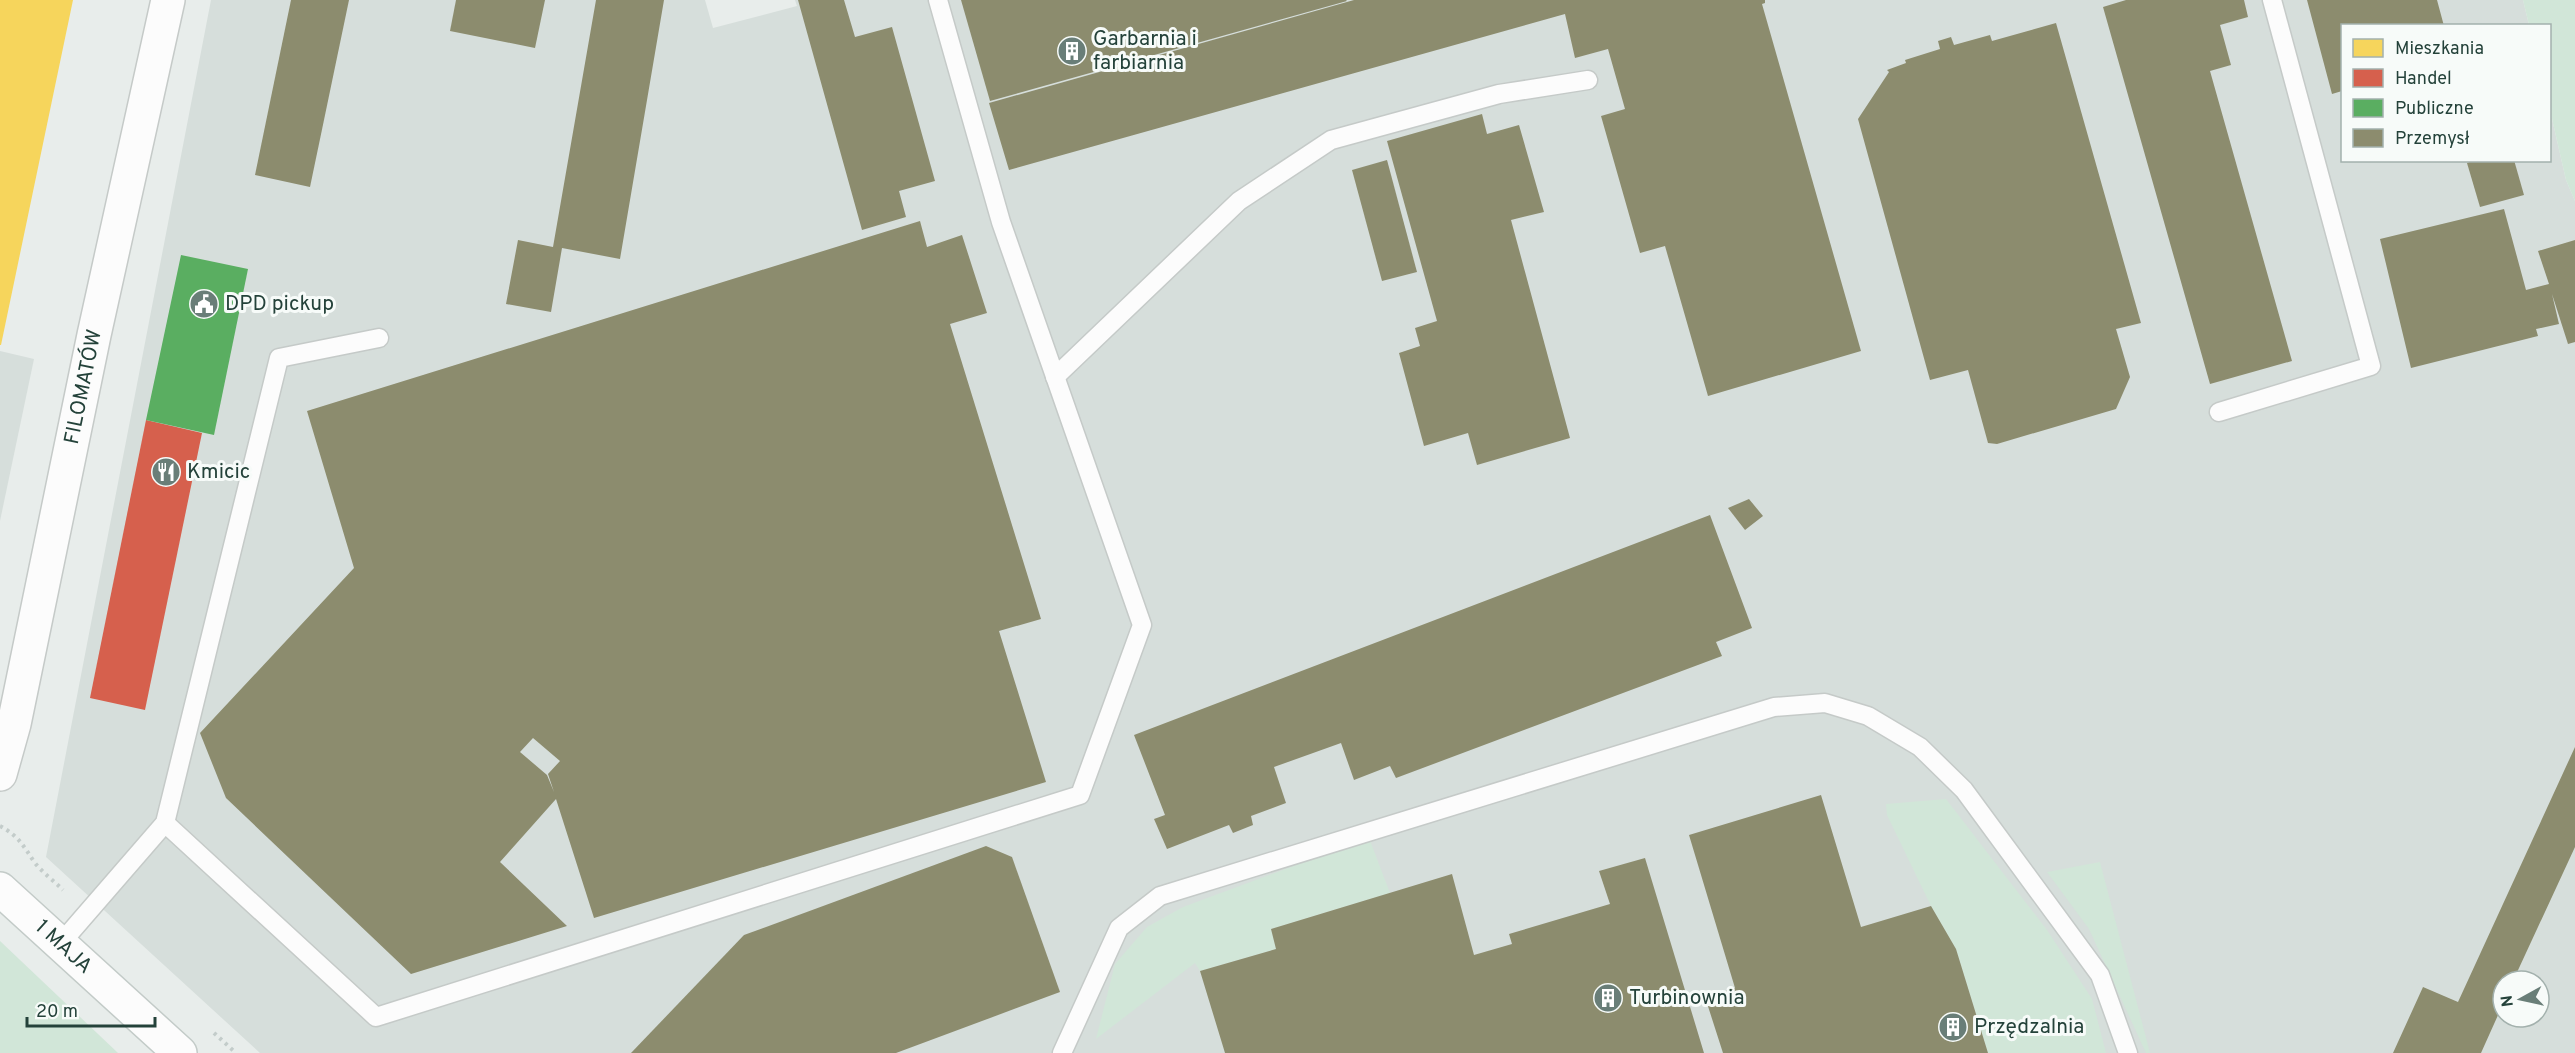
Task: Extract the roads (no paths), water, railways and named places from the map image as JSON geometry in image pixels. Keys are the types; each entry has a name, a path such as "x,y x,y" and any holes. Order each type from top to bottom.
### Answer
{"street":[{"name":"FILOMATÓW","path":"0,774 14,724 94,335 168,0"},
{"name":"1 MAJA","path":"0,889 180,1053"}],"lane":[{"path":"165,823 376,1017 1080,795 1142,625 1001,222 938,0"},
{"path":"2219,412 2371,366 2272,0"},
{"path":"1055,377 1239,201 1331,140 1499,94 1588,80"},
{"path":"61,943 165,823 279,358 379,338"},
{"path":"1062,1053 1119,928 1160,896 1774,707 1825,703 1868,716 1920,747 1964,790 2100,975 2128,1053"}],"place":[{"name":"Garbarnia i farbiarnia","path":"1072,51"},
{"name":"DPD pickup","path":"204,304"},
{"name":"Kmicic","path":"166,472"},
{"name":"Turbinownia","path":"1608,998"},
{"name":"Przędzalnia","path":"1953,1027"}]}
